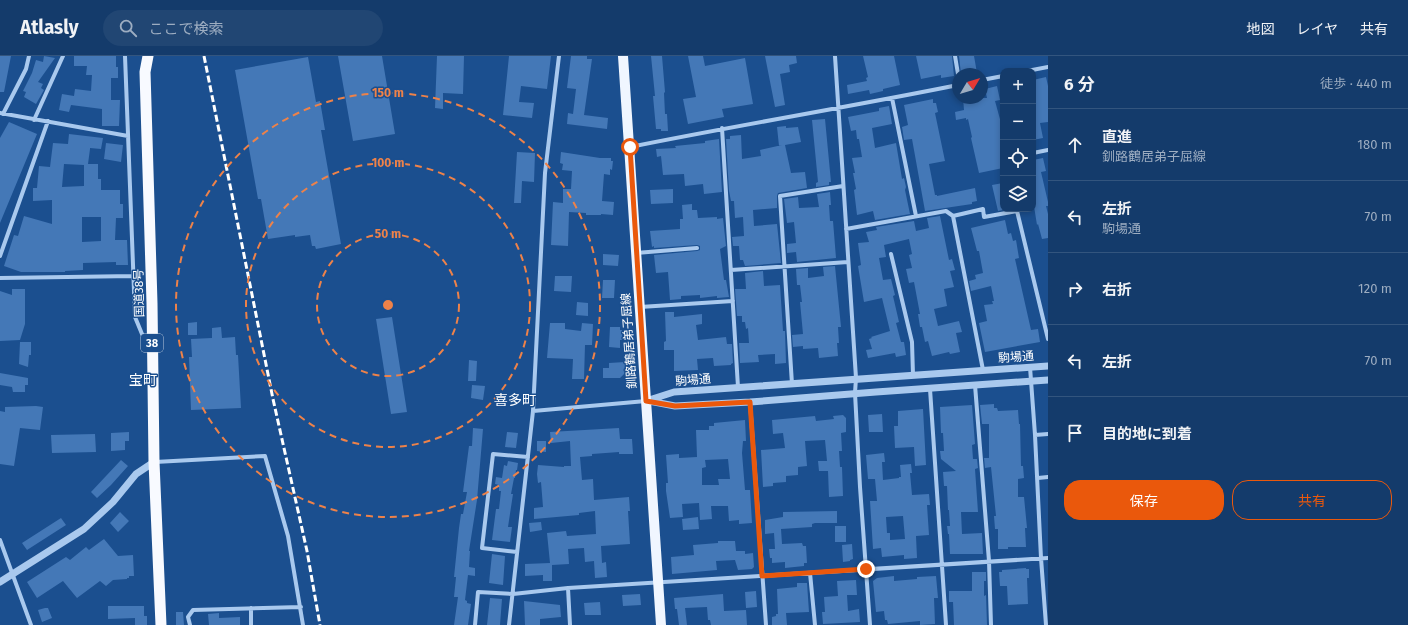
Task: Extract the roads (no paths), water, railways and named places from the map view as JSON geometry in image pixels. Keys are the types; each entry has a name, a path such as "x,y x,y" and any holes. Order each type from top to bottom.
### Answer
{"highway":[{"name":"国道38号","path":"147,59 145,72 152,303 154,462 161,625"}],"main road":[{"name":"釧路鶴居弟子屈線","path":"623,56 661,625"}],"street":[{"path":"29,56 26,69 2,114 128,136"},
{"path":"34,120 63,56"},
{"path":"125,56 135,317 152,358"},
{"path":"509,625 533,411 545,173 559,56"},
{"path":"835,56 870,625"},
{"path":"955,56 957,68"},
{"path":"1036,69 1048,67"},
{"path":"988,79 1000,77"},
{"path":"630,147 722,128 839,108 952,86"},
{"path":"892,98 916,216"},
{"path":"0,256 48,121"},
{"path":"722,128 738,387"},
{"path":"1036,152 1048,150"},
{"path":"792,384 780,196 843,186"},
{"path":"953,216 983,209 984,216 1017,211 1048,340"},
{"path":"846,229 946,211 953,216 983,370"},
{"path":"636,253 697,248"},
{"path":"891,254 912,342 913,375"},
{"path":"731,270 848,262"},
{"path":"0,278 134,276"},
{"path":"640,307 733,301"},
{"name":"駒場通","path":"646,401 674,392 856,378 1048,366"},
{"path":"1030,367 1036,435 1041,558 1046,625"},
{"name":"駒場通","path":"646,401 675,406 750,402 855,393 1048,380"},
{"path":"975,385 989,561 991,625"},
{"path":"930,389 946,625"},
{"path":"533,411 646,401"},
{"path":"750,402 766,625"},
{"path":"1036,435 1048,434"},
{"path":"517,552 482,548 493,454 528,457"},
{"path":"0,582 84,529 113,502 136,474 154,462 265,456 288,536 303,625"},
{"path":"1038,478 1048,477"},
{"path":"0,540 31,625"},
{"path":"475,625 478,592 513,594 568,588 1048,558"},
{"path":"810,573 815,625"},
{"path":"568,588 570,625"},
{"path":"190,625 188,617 192,610 300,607"},
{"path":"251,608 251,625"}],"railway":[{"path":"204,56 273,399 307,551 320,625"}],"district":[{"name":"宝町","path":"143,380"},
{"name":"喜多町","path":"515,400"}]}
